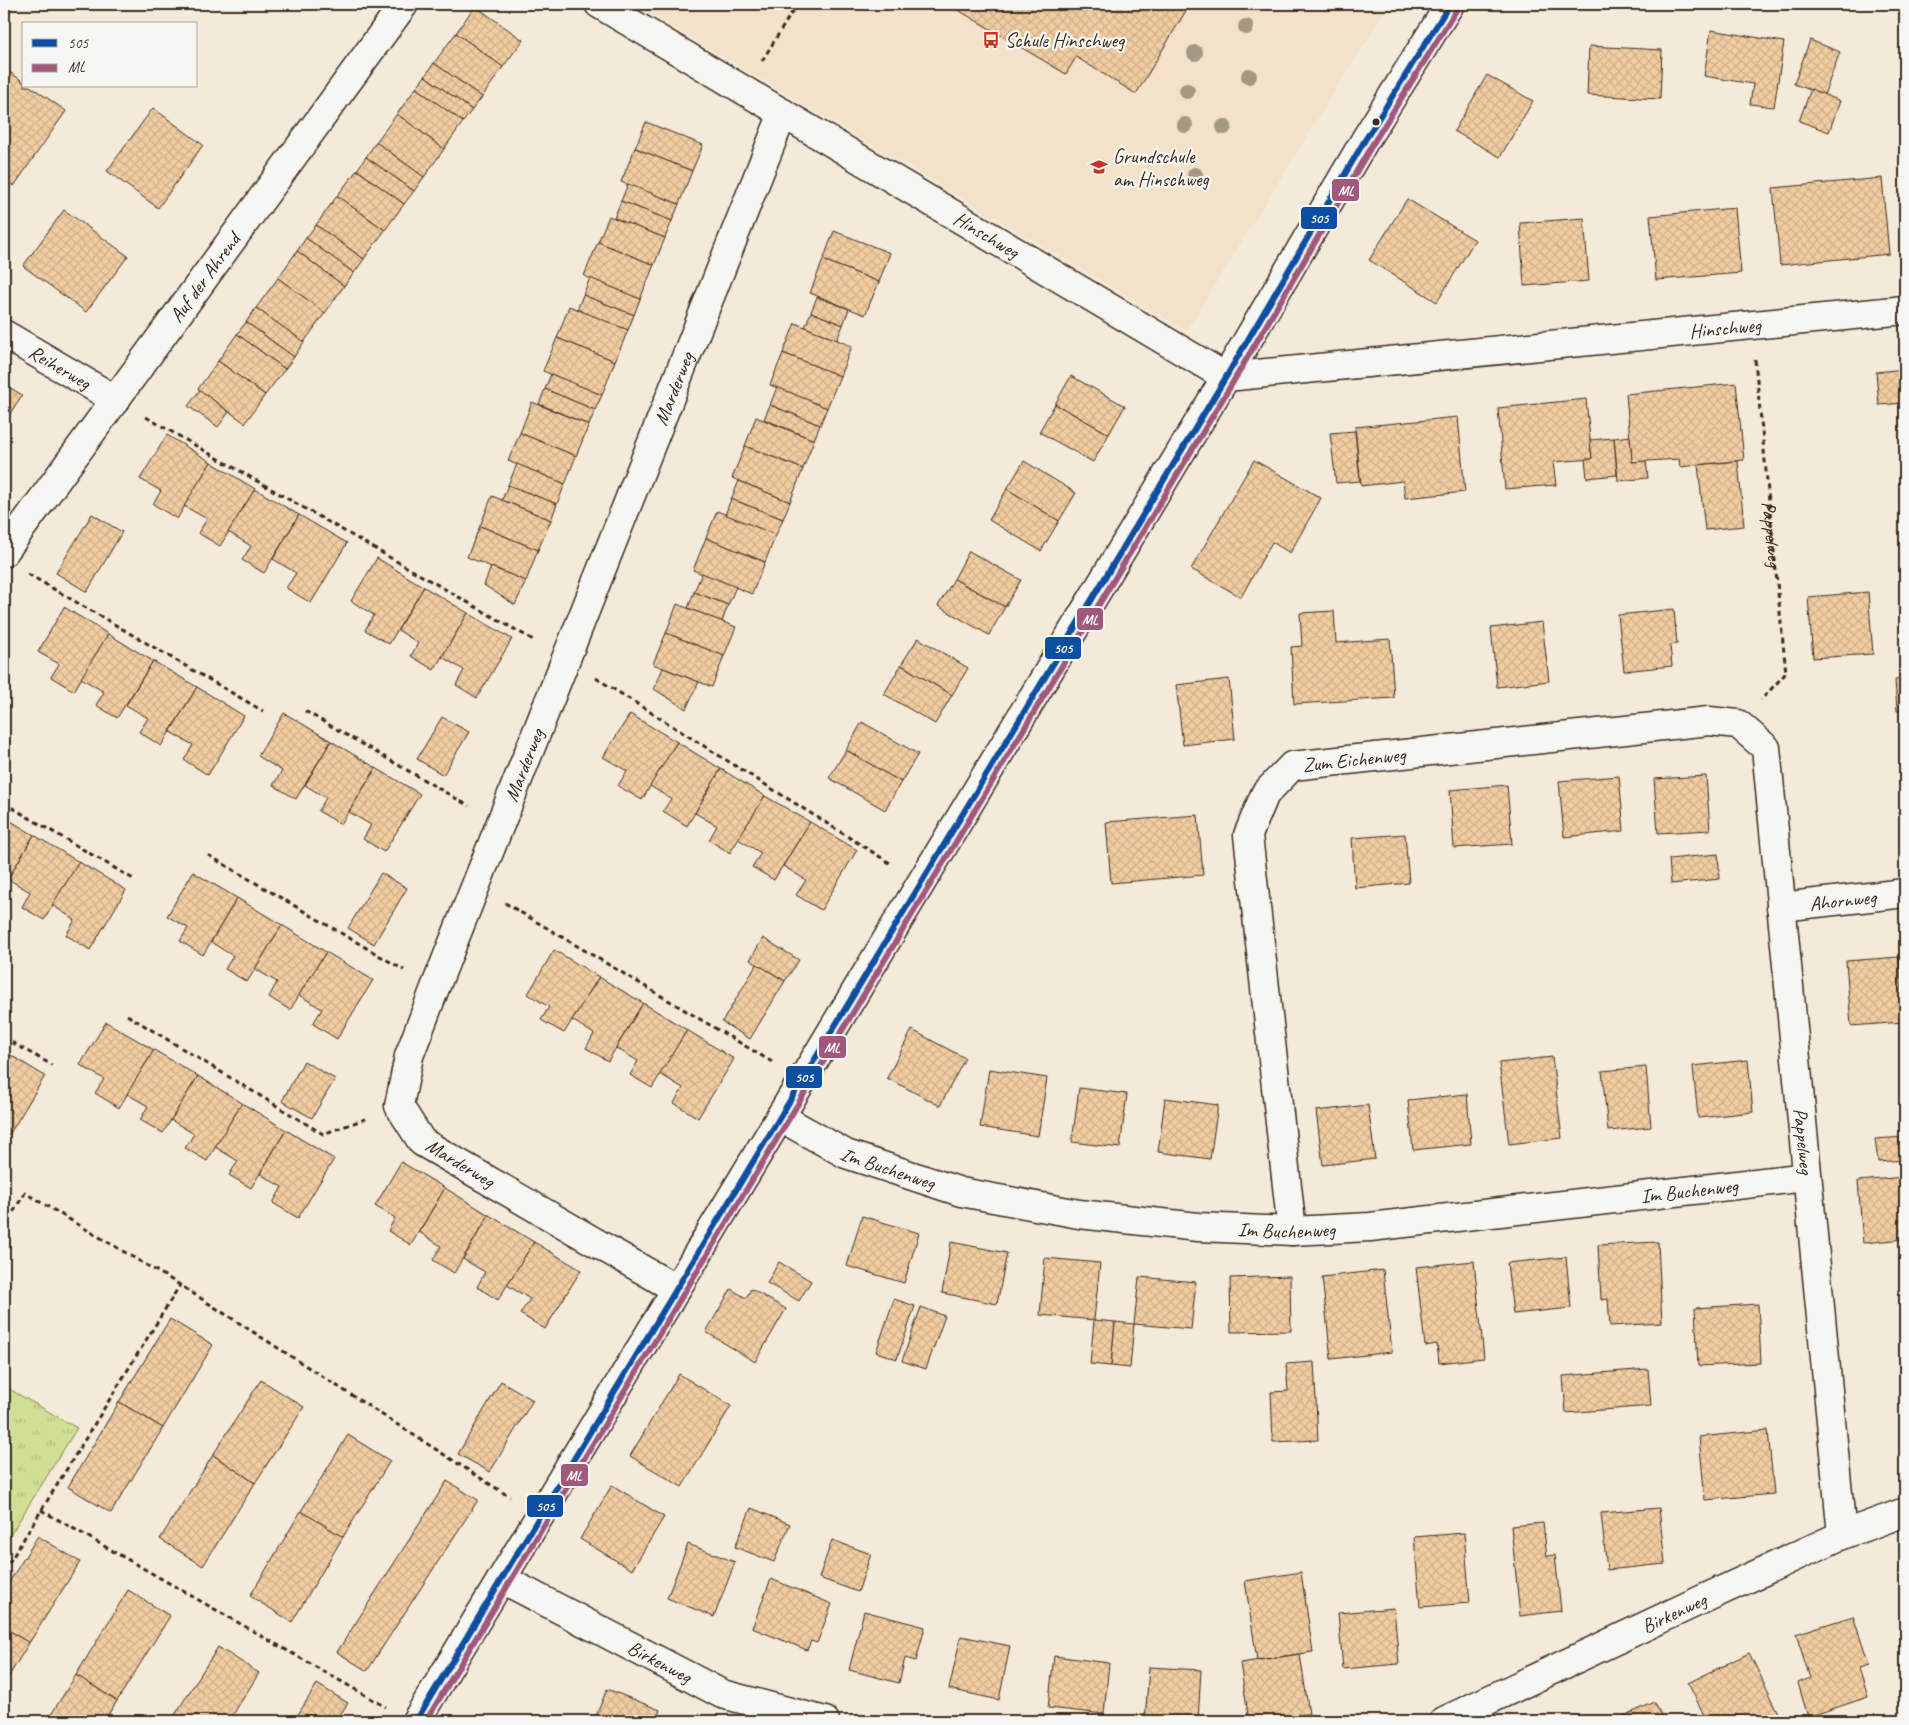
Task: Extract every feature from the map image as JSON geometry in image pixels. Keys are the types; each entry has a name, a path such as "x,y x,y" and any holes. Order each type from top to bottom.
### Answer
{"street":[{"name":"Auf der Ahrend","path":"12,561 116,400 404,4"},
{"name":"Hinschweg","path":"599,4 1226,377 1905,310"},
{"path":"406,1716 502,1579 1226,377 1365,140 1450,4"},
{"name":"Marderweg","path":"676,1289 422,1142 399,1106 409,1056 435,988 783,113"},
{"name":"Reiherweg","path":"4,334 116,400"},
{"name":"Zum Eichenweg","path":"1292,1231 1248,835 1264,794 1292,766 1709,721 1738,724"},
{"name":"Pappelweg","path":"1738,724 1766,748 1842,1535"},
{"name":"Ahornweg","path":"1781,907 1905,892"},
{"name":"Im Buchenweg","path":"780,1117 846,1154 962,1192 1079,1214 1198,1227 1292,1231 1370,1227 1807,1177"},
{"name":"Birkenweg","path":"1444,1721 1842,1535 1905,1512"},
{"name":"Birkenweg","path":"502,1579 722,1694 825,1721"}],"path":[{"path":"744,90 797,4"},
{"name":"Pappelweg","path":"1738,724 1786,673 1752,325"},
{"path":"116,400 565,658 921,882"},
{"path":"12,561 263,711"},
{"path":"305,711 500,824"},
{"path":"4,803 136,880"},
{"path":"208,855 435,988"},
{"path":"475,885 803,1080"},
{"path":"126,1015 323,1134 399,1106"},
{"path":"4,1038 52,1065"},
{"path":"4,1227 25,1193 180,1286 540,1516"},
{"path":"4,1571 180,1286"},
{"path":"41,1510 406,1716"}],"shaded area":[{"name":"Grundschule am Hinschweg","path":"634,4 1389,4 1186,331"}],"green space":[{"path":"4,1386 77,1428 4,1545"}],"building":[{"path":"948,4 1190,4 1136,94 1076,57 1066,74"},
{"path":"475,6 523,40 503,67 456,33"},
{"path":"1902,18 1905,18 1905,73"},
{"path":"1711,30 1784,42 1774,107 1750,104 1753,84 1704,76"},
{"path":"456,33 503,67 482,97 434,63"},
{"path":"1810,40 1840,52 1824,95 1794,84"},
{"path":"1589,46 1662,50 1660,99 1587,95"},
{"path":"434,63 482,97 472,110 425,76"},
{"path":"8,71 22,81 22,88 33,88 66,111 14,186 4,179 4,77"},
{"path":"1487,75 1533,101 1500,157 1454,131"},
{"path":"425,76 472,110 463,122 416,88"},
{"path":"416,88 463,122 444,149 397,114"},
{"path":"1811,89 1840,101 1829,132 1799,121"},
{"path":"153,108 203,145 158,208 107,171"},
{"path":"397,114 444,149 424,177 376,142"},
{"path":"646,122 703,145 692,171 635,148"},
{"path":"376,142 424,177 414,191 366,157"},
{"path":"635,148 692,171 679,204 621,182"},
{"path":"366,157 414,191 404,204 357,170"},
{"path":"357,170 404,204 385,230 337,196"},
{"path":"1882,178 1889,254 1780,265 1773,188"},
{"path":"628,184 679,204 672,221 621,201"},
{"path":"337,196 385,230 364,259 316,225"},
{"path":"1407,199 1475,240 1437,302 1369,260"},
{"path":"621,201 672,221 665,238 614,218"},
{"path":"1735,208 1741,273 1656,280 1650,216"},
{"path":"64,210 128,256 86,312 23,266"},
{"path":"609,216 665,238 654,265 598,242"},
{"path":"1584,218 1589,281 1524,286 1520,223"},
{"path":"316,225 364,259 354,273 306,238"},
{"path":"834,231 890,253 879,282 823,260"},
{"path":"306,238 354,273 344,286 297,251"},
{"path":"598,242 654,265 640,299 584,276"},
{"path":"297,251 344,286 325,313 278,278"},
{"path":"823,260 879,282 865,315 810,293"},
{"path":"278,278 325,313 304,342 256,308"},
{"path":"590,278 640,299 634,315 583,295"},
{"path":"583,295 634,315 628,330 577,310"},
{"path":"817,297 849,309 843,325 811,312"},
{"path":"569,306 628,330 615,361 557,338"},
{"path":"256,308 304,342 294,357 246,322"},
{"path":"811,312 843,325 837,340 805,327"},
{"path":"246,322 294,357 285,369 237,334"},
{"path":"795,323 852,346 840,376 783,353"},
{"path":"237,334 285,369 265,395 218,361"},
{"path":"557,338 615,361 602,395 543,371"},
{"path":"783,353 840,376 827,408 770,385"},
{"path":"218,361 265,395 245,423 198,389"},
{"path":"1905,369 1905,403 1879,405 1876,372"},
{"path":"551,374 602,395 595,410 545,389"},
{"path":"1071,376 1125,406 1109,434 1055,404"},
{"path":"1736,383 1744,460 1680,467 1679,459 1632,462 1626,394"},
{"path":"4,384 22,395 4,423"},
{"path":"777,387 827,408 820,425 770,405"},
{"path":"545,389 595,410 589,425 539,404"},
{"path":"200,390 229,412 218,427 188,406"},
{"path":"1586,399 1592,459 1553,462 1556,485 1505,489 1498,408"},
{"path":"532,402 589,425 576,456 520,433"},
{"path":"1055,404 1109,434 1093,462 1039,432"},
{"path":"770,405 820,425 814,440 764,419"},
{"path":"756,417 814,440 803,469 745,446"},
{"path":"1458,417 1465,492 1405,498 1403,481 1361,486 1355,427"},
{"path":"1355,431 1360,481 1336,483 1330,433"},
{"path":"520,433 576,456 565,484 508,461"},
{"path":"167,435 211,462 177,519 153,504 161,491 140,479"},
{"path":"1630,436 1632,462 1646,461 1648,478 1618,481 1614,438"},
{"path":"1614,438 1617,475 1587,478 1585,459 1592,459 1590,440"},
{"path":"745,446 803,469 790,502 732,478"},
{"path":"1254,460 1321,498 1290,553 1272,542 1241,597 1191,569"},
{"path":"1024,461 1076,493 1059,521 1007,489"},
{"path":"1738,461 1744,526 1705,530 1698,465"},
{"path":"211,462 255,489 220,546 198,533 207,519 184,506"},
{"path":"517,464 565,484 557,504 508,485"},
{"path":"739,481 790,502 783,519 731,499"},
{"path":"508,485 557,504 551,520 502,500"},
{"path":"255,489 299,515 264,573 242,560 251,546 228,532"},
{"path":"1007,489 1059,521 1041,551 989,520"},
{"path":"492,496 551,520 538,550 480,526"},
{"path":"731,499 783,519 776,535 725,515"},
{"path":"717,511 776,535 765,562 706,538"},
{"path":"92,514 122,532 87,592 56,573"},
{"path":"299,515 347,543 311,603 286,588 296,573 273,559"},
{"path":"480,526 538,550 526,581 467,557"},
{"path":"706,538 765,562 752,594 693,570"},
{"path":"969,551 1021,580 1005,607 954,579"},
{"path":"377,558 424,587 389,644 365,630 374,615 351,601"},
{"path":"491,567 526,581 515,605 484,585"},
{"path":"702,573 736,587 728,605 694,592"},
{"path":"954,579 1005,607 989,635 938,606"},
{"path":"424,587 468,613 434,670 411,656 418,643 398,630"},
{"path":"694,592 728,605 722,622 688,608"},
{"path":"1868,592 1873,654 1813,658 1808,597"},
{"path":"677,604 736,627 724,656 666,633"},
{"path":"64,607 108,634 74,691 51,677 59,664 38,652"},
{"path":"1674,609 1677,644 1670,645 1672,666 1624,671 1618,615"},
{"path":"1334,611 1336,643 1390,639 1394,698 1294,704 1291,647 1302,646 1300,613"},
{"path":"468,613 512,639 477,698 456,685 464,670 442,657"},
{"path":"1542,622 1549,681 1497,687 1491,628"},
{"path":"666,633 724,656 712,687 653,664"},
{"path":"108,634 153,661 117,718 96,705 104,692 81,678"},
{"path":"918,638 968,668 952,695 901,665"},
{"path":"153,661 197,687 161,746 139,732 148,718 126,705"},
{"path":"901,665 952,695 935,724 884,694"},
{"path":"663,668 699,682 686,709 654,689"},
{"path":"1229,679 1235,739 1183,745 1176,685"},
{"path":"1905,679 1905,711 1897,711 1895,680"},
{"path":"4,684 10,688 4,699"},
{"path":"197,687 244,716 208,775 184,760 193,745 170,732"},
{"path":"284,713 331,741 296,799 273,785 282,771 258,756"},
{"path":"630,714 677,742 642,800 618,786 627,771 603,757"},
{"path":"442,717 469,732 443,775 417,759"},
{"path":"862,722 918,754 901,782 846,750"},
{"path":"331,741 376,768 341,824 318,811 326,798 305,785"},
{"path":"677,742 721,769 687,826 663,811 671,799 650,786"},
{"path":"846,750 901,782 885,810 829,778"},
{"path":"376,768 420,794 384,852 363,839 371,825 349,812"},
{"path":"721,769 765,796 730,853 709,840 717,826 695,813"},
{"path":"1619,776 1624,831 1564,837 1559,781"},
{"path":"1706,776 1710,830 1658,833 1654,779"},
{"path":"1507,785 1512,844 1454,848 1450,790"},
{"path":"765,796 810,822 774,880 752,867 761,853 738,839"},
{"path":"1198,815 1203,875 1111,883 1106,822"},
{"path":"4,817 34,835 4,886"},
{"path":"810,822 857,850 821,910 796,895 806,880 783,866"},
{"path":"1405,834 1409,883 1355,888 1352,838"},
{"path":"34,835 79,862 44,920 22,907 30,892 8,879"},
{"path":"1718,854 1720,879 1671,884 1669,859"},
{"path":"79,862 126,890 90,950 66,935 75,920 52,905"},
{"path":"193,872 237,898 203,955 180,941 188,928 167,916"},
{"path":"381,873 407,888 374,944 348,928"},
{"path":"237,898 282,925 247,982 225,969 233,956 211,942"},
{"path":"282,925 326,952 290,1010 269,997 277,982 255,969"},
{"path":"763,938 799,960 785,981 750,960"},
{"path":"554,950 599,977 564,1033 541,1020 549,1007 528,994"},
{"path":"326,952 373,980 337,1039 313,1024 322,1009 299,995"},
{"path":"1899,957 1904,1022 1851,1026 1846,961"},
{"path":"757,964 785,981 750,1039 722,1022"},
{"path":"599,977 643,1003 608,1061 586,1048 594,1034 572,1020"},
{"path":"643,1003 687,1030 652,1088 630,1075 638,1061 616,1048"},
{"path":"106,1022 154,1050 119,1108 95,1093 104,1079 80,1065"},
{"path":"687,1030 734,1059 698,1118 674,1103 683,1088 660,1074"},
{"path":"912,1030 965,1058 940,1106 887,1078"},
{"path":"154,1050 198,1076 163,1133 140,1120 148,1106 127,1094"},
{"path":"4,1051 45,1076 9,1135 4,1132"},
{"path":"1552,1057 1562,1138 1509,1144 1499,1063"},
{"path":"1748,1060 1753,1112 1698,1118 1693,1066"},
{"path":"304,1061 335,1079 312,1118 282,1101"},
{"path":"1646,1067 1651,1127 1608,1131 1602,1071"},
{"path":"989,1069 1047,1078 1038,1136 980,1127"},
{"path":"198,1076 242,1103 207,1161 185,1148 194,1134 171,1120"},
{"path":"1079,1088 1127,1094 1120,1148 1072,1142"},
{"path":"1467,1094 1471,1144 1413,1150 1408,1100"},
{"path":"1165,1098 1218,1105 1210,1159 1158,1152"},
{"path":"242,1103 286,1130 251,1188 229,1175 238,1161 215,1147"},
{"path":"1368,1105 1375,1159 1323,1165 1316,1111"},
{"path":"286,1130 334,1159 298,1218 273,1203 282,1187 260,1174"},
{"path":"1905,1137 1905,1160 1878,1162 1875,1139"},
{"path":"401,1162 445,1188 411,1245 388,1231 395,1218 375,1206"},
{"path":"1905,1177 1905,1239 1863,1243 1858,1181"},
{"path":"445,1188 489,1215 454,1273 433,1260 441,1246 419,1232"},
{"path":"489,1215 534,1242 498,1300 477,1287 485,1272 463,1259"},
{"path":"862,1216 919,1233 904,1283 847,1266"},
{"path":"534,1242 581,1270 545,1329 520,1314 530,1299 507,1285"},
{"path":"951,1242 1007,1253 997,1304 942,1293"},
{"path":"1658,1242 1662,1323 1610,1326 1608,1299 1601,1300 1598,1245"},
{"path":"1566,1257 1571,1308 1513,1314 1507,1263"},
{"path":"1045,1258 1100,1263 1094,1320 1040,1315"},
{"path":"1474,1261 1484,1358 1439,1363 1437,1344 1425,1346 1416,1267"},
{"path":"779,1262 811,1281 799,1301 767,1283"},
{"path":"1383,1270 1392,1352 1331,1359 1322,1277"},
{"path":"1290,1276 1291,1331 1231,1332 1230,1278"},
{"path":"1139,1277 1196,1282 1191,1329 1134,1324"},
{"path":"731,1289 746,1298 751,1289 786,1309 755,1362 706,1332"},
{"path":"894,1299 915,1306 897,1359 876,1352"},
{"path":"1758,1304 1761,1363 1698,1366 1695,1308"},
{"path":"921,1307 945,1316 926,1369 902,1361"},
{"path":"170,1319 213,1345 163,1428 119,1402"},
{"path":"1094,1320 1115,1322 1111,1366 1090,1364"},
{"path":"1115,1322 1134,1324 1130,1368 1111,1366"},
{"path":"1314,1362 1318,1440 1273,1442 1271,1392 1288,1391 1286,1364"},
{"path":"1648,1369 1651,1406 1566,1413 1563,1376"},
{"path":"679,1374 731,1406 682,1487 630,1456"},
{"path":"261,1380 304,1407 255,1483 213,1455"},
{"path":"501,1381 533,1400 490,1472 458,1454"},
{"path":"119,1402 163,1428 111,1513 68,1487"},
{"path":"1768,1430 1774,1494 1705,1500 1699,1437"},
{"path":"348,1435 390,1461 343,1537 301,1511"},
{"path":"213,1455 255,1483 203,1566 160,1539"},
{"path":"447,1481 478,1500 367,1671 337,1652"},
{"path":"612,1485 664,1517 632,1570 580,1539"},
{"path":"751,1508 790,1524 774,1562 735,1547"},
{"path":"1659,1508 1665,1564 1607,1570 1601,1513"},
{"path":"301,1511 343,1537 292,1622 250,1596"},
{"path":"1543,1523 1547,1556 1555,1555 1561,1611 1520,1616 1511,1526"},
{"path":"1464,1533 1470,1603 1420,1607 1414,1537"},
{"path":"38,1536 80,1562 29,1643 4,1627 4,1590"},
{"path":"832,1540 871,1554 858,1592 819,1578"},
{"path":"688,1544 735,1562 714,1617 667,1598"},
{"path":"1301,1572 1313,1652 1257,1660 1245,1581"},
{"path":"771,1579 832,1604 817,1643 811,1641 807,1650 752,1628"},
{"path":"128,1590 170,1616 117,1701 76,1675"},
{"path":"1394,1608 1399,1664 1343,1669 1338,1613"},
{"path":"864,1611 925,1627 916,1661 905,1658 899,1683 849,1670"},
{"path":"1853,1616 1869,1665 1859,1668 1868,1697 1808,1717 1798,1683 1810,1678 1796,1634"},
{"path":"4,1627 29,1643 4,1684"},
{"path":"961,1636 1010,1646 999,1700 949,1689"},
{"path":"218,1647 259,1673 229,1721 171,1721"},
{"path":"1749,1653 1783,1721 1707,1721 1688,1683"},
{"path":"1300,1654 1309,1714 1249,1721 1240,1663"},
{"path":"1054,1656 1109,1663 1104,1714 1048,1708"},
{"path":"1149,1667 1201,1670 1198,1721 1145,1721"},
{"path":"76,1675 117,1701 104,1721 47,1721"},
{"path":"317,1684 348,1703 336,1721 294,1721"},
{"path":"607,1689 660,1710 656,1721 594,1721"},
{"path":"1655,1702 1664,1721 1613,1721"}],"transit line":[{"name":"505","path":"416,1721 1226,377 1365,140 1450,4"},
{"name":"ML","path":"426,1721 1233,382 1372,145 1457,9"}],"place":[{"name":"Schule Hinschweg","path":"991,40"},
{"name":"Grundschule am Hinschweg","path":"1099,167"}]}
